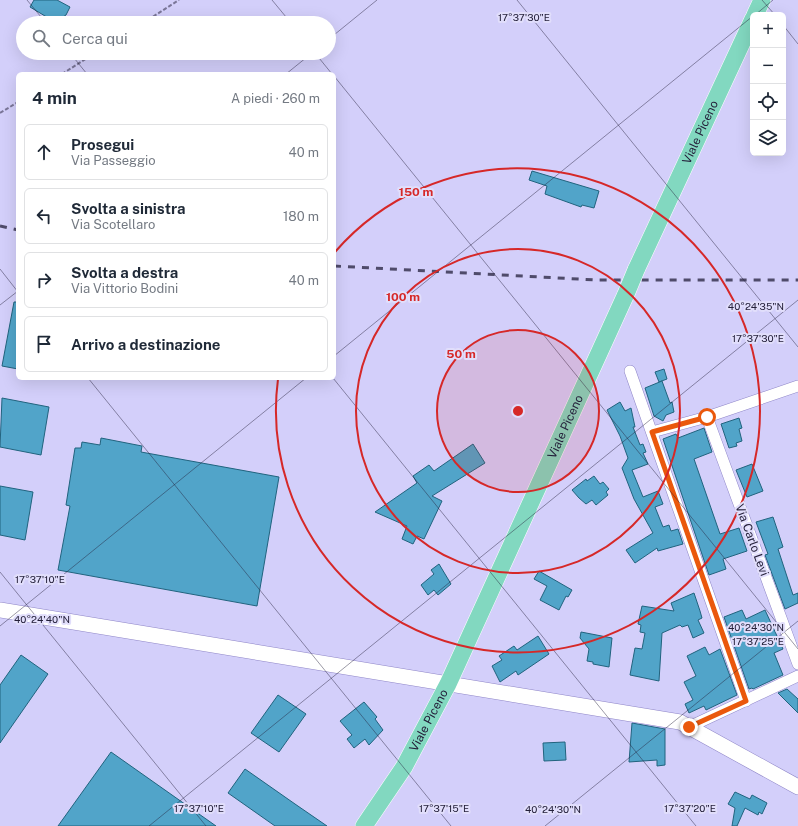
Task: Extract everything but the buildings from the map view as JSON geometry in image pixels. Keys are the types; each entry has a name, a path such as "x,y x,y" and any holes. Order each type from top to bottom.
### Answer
{"main road":[{"path":"756,12 762,0"},
{"name":"Viale Piceno","path":"364,826 404,767 448,684 636,270 750,25"}],"street":[{"path":"630,371 746,701"},
{"path":"652,432 707,417 798,386"},
{"name":"Via Carlo Levi","path":"707,417 798,664"},
{"path":"0,610 680,722 798,787"},
{"path":"689,727 798,676"}],"path":[{"path":"154,16 179,0"},
{"path":"65,72 84,60"},
{"path":"0,113 16,103"}],"railway":[{"path":"0,226 16,230"},
{"path":"336,266 596,280 798,280"}],"route":[{"path":"689,727 746,701 652,432 707,417"}]}
